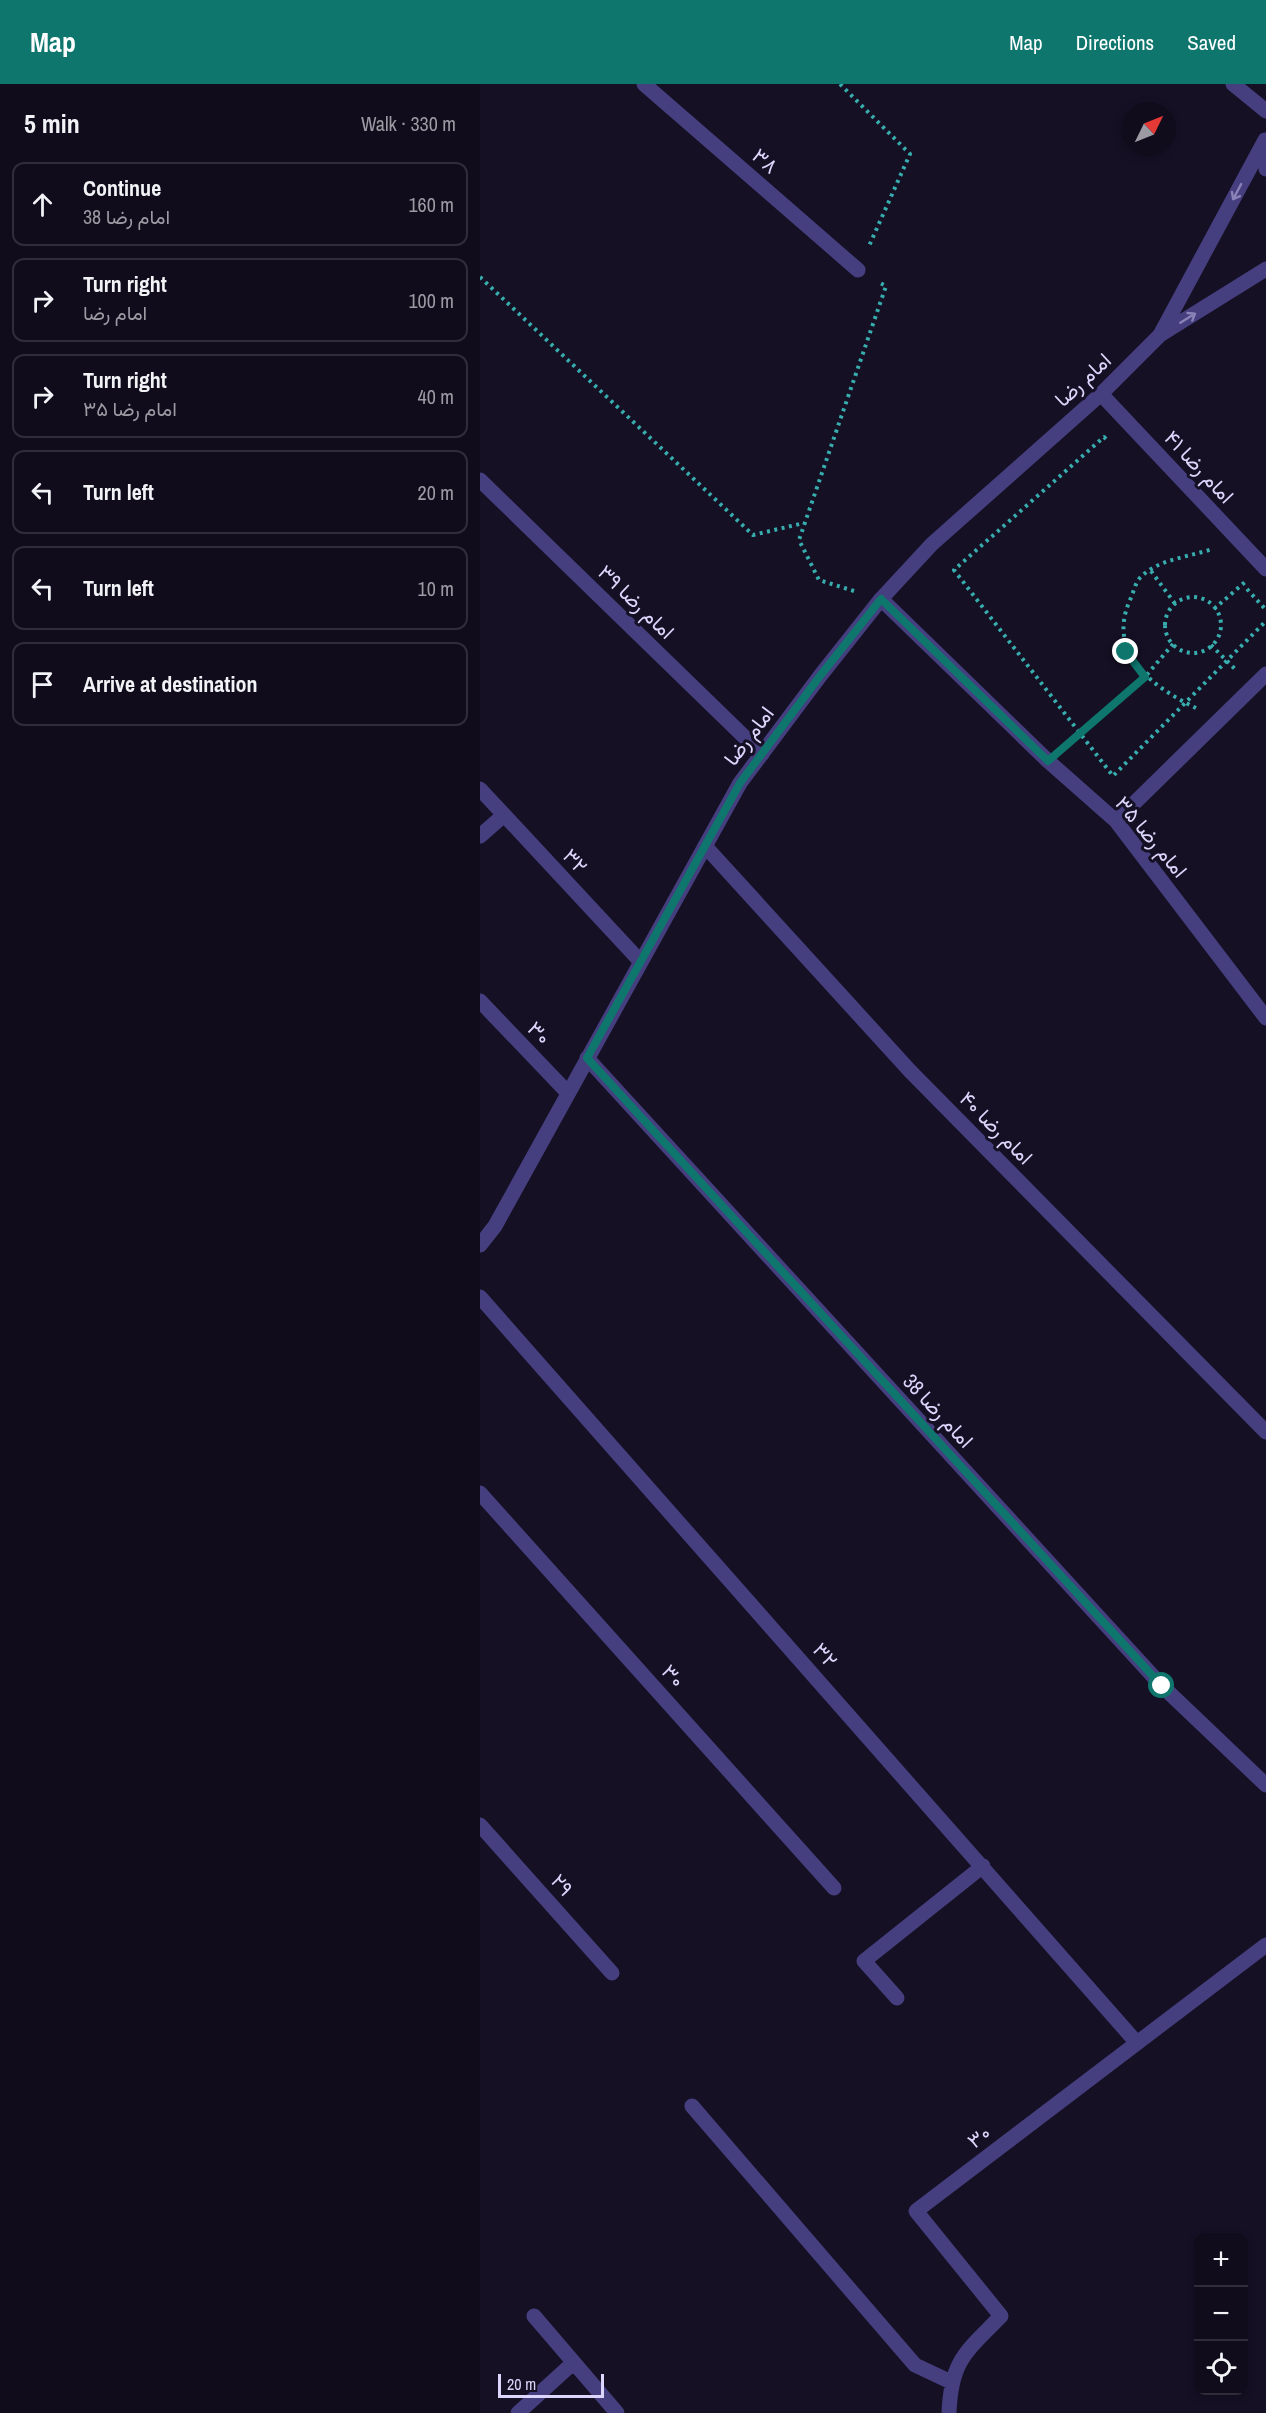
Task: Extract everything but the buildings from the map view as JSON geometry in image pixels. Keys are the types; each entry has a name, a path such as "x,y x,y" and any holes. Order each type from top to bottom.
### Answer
{"street":[{"name":"۳۸","path":"644,84 858,270"},
{"path":"1233,84 1266,111"},
{"path":"1266,139 1266,169"},
{"path":"1160,335 1266,139"},
{"path":"1160,335 1266,269"},
{"name":"امام رضا","path":"480,1245 495,1226 740,783 881,599 932,544 1101,394 1160,335"},
{"name":"امام رضا ۴۱","path":"1101,394 1264,567"},
{"name":"امام رضا ۳۹","path":"480,480 762,754"},
{"name":"امام رضا ۳۵","path":"881,599 1048,761 1116,821 1266,1018"},
{"path":"1116,821 1266,674"},
{"name":"۳۲","path":"480,789 640,961"},
{"path":"480,836 504,815"},
{"name":"امام رضا ۴۰","path":"705,846 910,1071 1266,1432"},
{"name":"۳۰","path":"480,1001 567,1093"},
{"name":"امام رضا 38","path":"587,1058 1162,1686 1266,1785"},
{"name":"۳۲","path":"480,1296 1137,2043"},
{"name":"۳۰","path":"480,1493 834,1888"},
{"name":"۲۹","path":"480,1825 612,1973"},
{"path":"897,1998 864,1961 983,1866"},
{"name":"۳۰","path":"950,2413 951,2382 966,2351 1001,2316 916,2211 1266,1945"},
{"path":"692,2106 915,2365 951,2382"},
{"path":"534,2316 617,2413"},
{"path":"518,2413 573,2363"}],"path":[{"path":"840,84 910,154 858,270 886,286 799,540 819,580 881,599"},
{"path":"480,277 753,535 805,523"},
{"path":"1113,446 1104,437 954,570 1113,776 1266,621"},
{"path":"1220,719 1185,703 1145,677 1126,652 1124,614 1139,579 1163,563 1210,550 1238,539"},
{"path":"1202,541 1218,559"},
{"path":"1214,609 1264,567"},
{"path":"1151,571 1176,605"},
{"path":"1234,576 1266,610"},
{"path":"1184,598 1206,600 1214,609 1220,617 1218,639 1201,653 1179,651 1165,634 1167,612 1184,598"},
{"path":"1048,761 1145,677 1173,644"},
{"path":"1211,645 1254,686"}],"route":[{"path":"1126,652 1145,677 1048,761 881,599 740,783 587,1058 1162,1686"}]}
